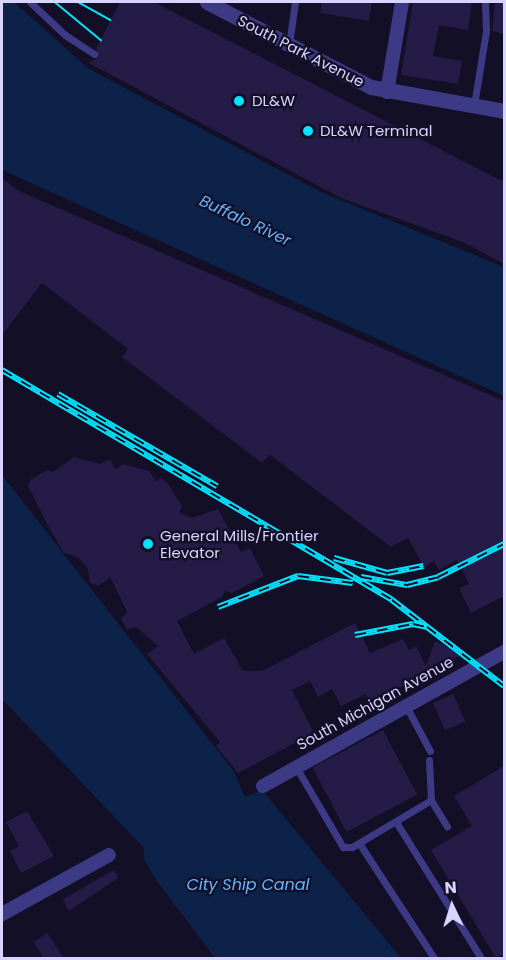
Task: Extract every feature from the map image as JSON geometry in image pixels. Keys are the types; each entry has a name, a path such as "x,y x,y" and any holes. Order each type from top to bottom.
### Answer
{"street":[{"name":"South Park Avenue","path":"207,2 289,47 387,92 504,111"},
{"path":"387,92 402,2"},
{"name":"South Michigan Avenue","path":"263,786 405,704 503,655"},
{"path":"2,914 109,855"}],"lane":[{"path":"30,2 65,35 94,54"},
{"path":"289,47 295,2"},
{"path":"474,106 486,31 485,2"},
{"path":"405,704 430,751"},
{"path":"429,760 431,800 447,827"},
{"path":"296,767 343,847 359,843 431,800"},
{"path":"396,822 481,958"},
{"path":"359,843 434,958"}],"water":[{"name":"Buffalo River","path":"2,2 14,2 89,69 321,192 504,267 504,396 2,170"},
{"name":"City Ship Canal","path":"2,475 233,770 245,797 262,790 401,958 215,958 156,880 144,859 144,848 2,699"}],"building":[{"name":"DL&W Terminal","path":"120,2 154,2 504,182 504,264 463,242 341,198 89,63 99,57 96,49"},
{"path":"322,2 372,2 369,21 320,13"},
{"path":"413,2 472,2 468,30 439,25 433,56 462,61 458,84 401,75"},
{"path":"495,2 504,2 504,34 492,31"},
{"path":"2,178 19,191 504,401 504,596 471,613 459,588 469,584 457,560 439,570 434,561 424,567 408,538 391,547 270,455 262,463 122,357 128,349 42,283 2,335"},
{"path":"74,457 100,464 110,459 115,469 123,464 149,471 156,481 162,478 169,485 182,506 180,513 192,518 218,509 241,552 250,548 264,576 232,593 225,591 222,597 177,621 194,654 224,638 243,671 262,671 355,623 370,653 403,639 409,650 416,646 426,666 435,641 463,654 370,703 366,694 341,706 332,689 318,697 310,681 292,690 314,733 238,773 216,746 220,742 147,654 158,646 136,627 127,630 121,619 127,612 110,577 99,586 90,583 88,569 78,557 64,553 49,528 28,486 30,480 47,470 53,472"},
{"path":"453,694 465,721 445,730 433,703"},
{"path":"383,730 417,794 347,832 312,768"},
{"path":"504,766 504,954 496,958 431,850 472,826 454,796"},
{"path":"27,811 54,856 21,873 10,851 19,846 6,822"},
{"path":"114,870 118,878 69,911 63,899"},
{"path":"47,933 63,958 44,958 33,942"}],"tram line":[{"path":"55,2 101,40"},
{"path":"78,2 110,20"}],"railway":[{"path":"2,370 392,600 504,686"},
{"path":"58,394 217,486"},
{"path":"361,577 407,585 438,577 504,544"},
{"path":"334,558 387,573 423,566"},
{"path":"218,607 298,576 353,583"},
{"path":"355,635 413,624 427,627"}],"place":[{"name":"DL&W","path":"239,101"},
{"name":"DL&W Terminal","path":"308,131"},
{"name":"General Mills/Frontier Elevator","path":"148,544"}]}
